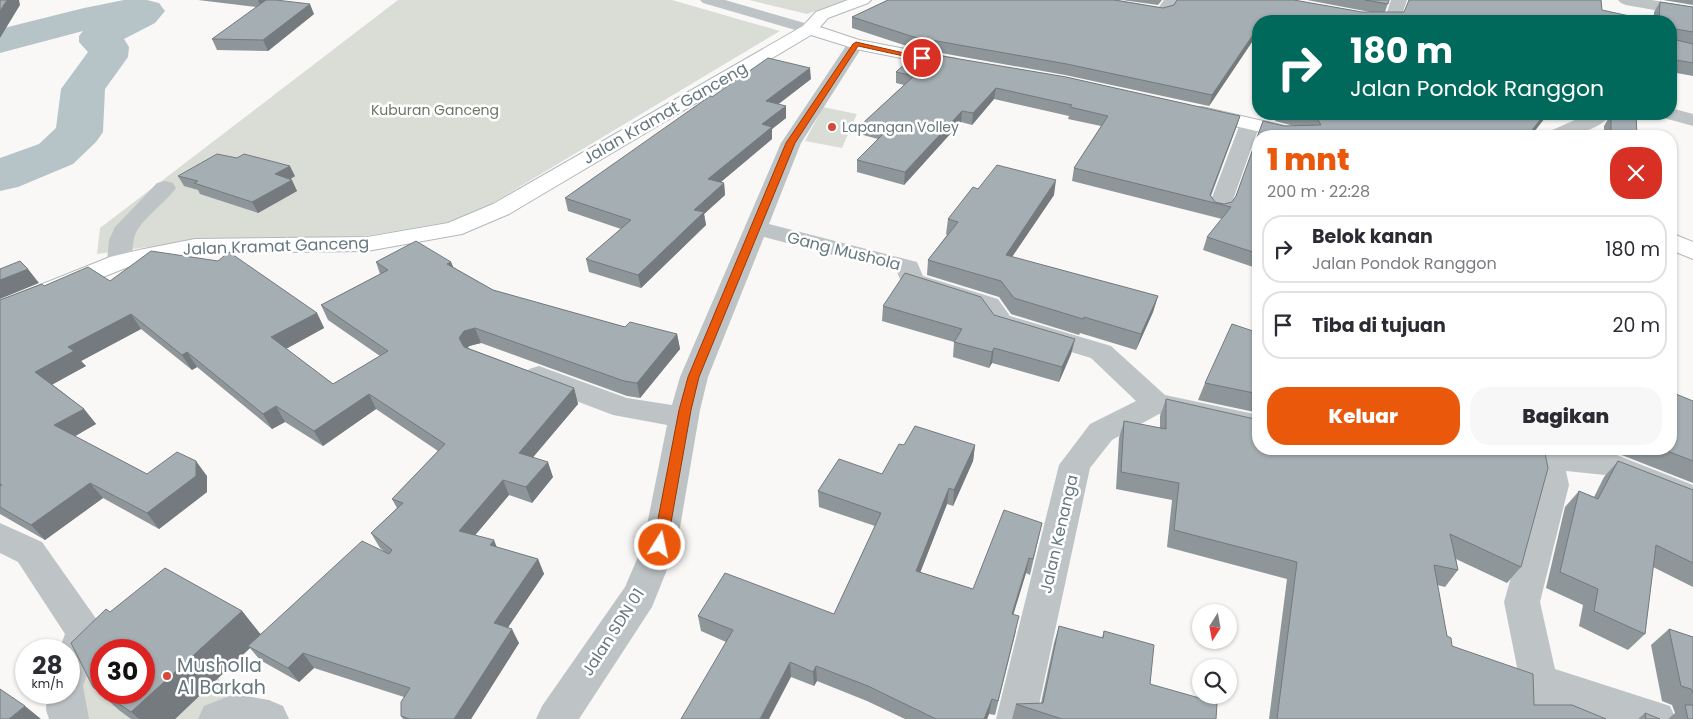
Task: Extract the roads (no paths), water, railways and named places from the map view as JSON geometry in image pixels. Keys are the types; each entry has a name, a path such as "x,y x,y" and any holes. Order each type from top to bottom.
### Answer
{"street":[{"path":"708,0 856,44 970,66"},
{"name":"Jalan Kramat Ganceng","path":"0,310 119,262 195,246 367,244 454,229 501,209 809,29 822,15 863,0"},
{"path":"1092,0 1161,12 1164,11 1172,0"},
{"path":"1394,15 1399,0"},
{"path":"1626,0 1651,2 1693,12"},
{"path":"1647,15 1651,2"},
{"name":"Jalan SDN 01","path":"556,719 639,596 660,545 683,417 694,377 791,143 856,44"},
{"path":"1185,110 1278,130"},
{"path":"1677,116 1693,120"},
{"path":"1568,130 1592,120"},
{"path":"1219,208 1250,124"},
{"path":"119,262 121,240 127,227 165,188"},
{"name":"Gang Mushola","path":"755,228 908,267 912,280 989,305 1001,322 1101,352 1156,403"},
{"path":"1677,243 1693,252"},
{"path":"516,367 623,408 683,417"},
{"path":"1156,403 1252,424"},
{"name":"Jalan Kenanga","path":"1016,719 1075,465 1101,432 1156,403"},
{"path":"1526,455 1608,464 1693,499"},
{"path":"1539,719 1539,682 1522,602 1553,485 1548,457"},
{"path":"0,537 30,552 84,632 80,643"},
{"path":"1539,682 1656,719"},
{"path":"66,704 69,719"},
{"path":"218,719 234,714 269,719"}],"waterway":[{"path":"0,41 84,19 125,11 146,11 136,19 99,36 99,42 109,47 107,57 83,89 79,132 56,154 0,176"}],"place":[{"name":"Lapangan Volley","path":"832,127"},
{"name":"Musholla Al Barkah","path":"167,676"}],"park label":[{"name":"Kuburan Ganceng","path":"435,110"}]}
